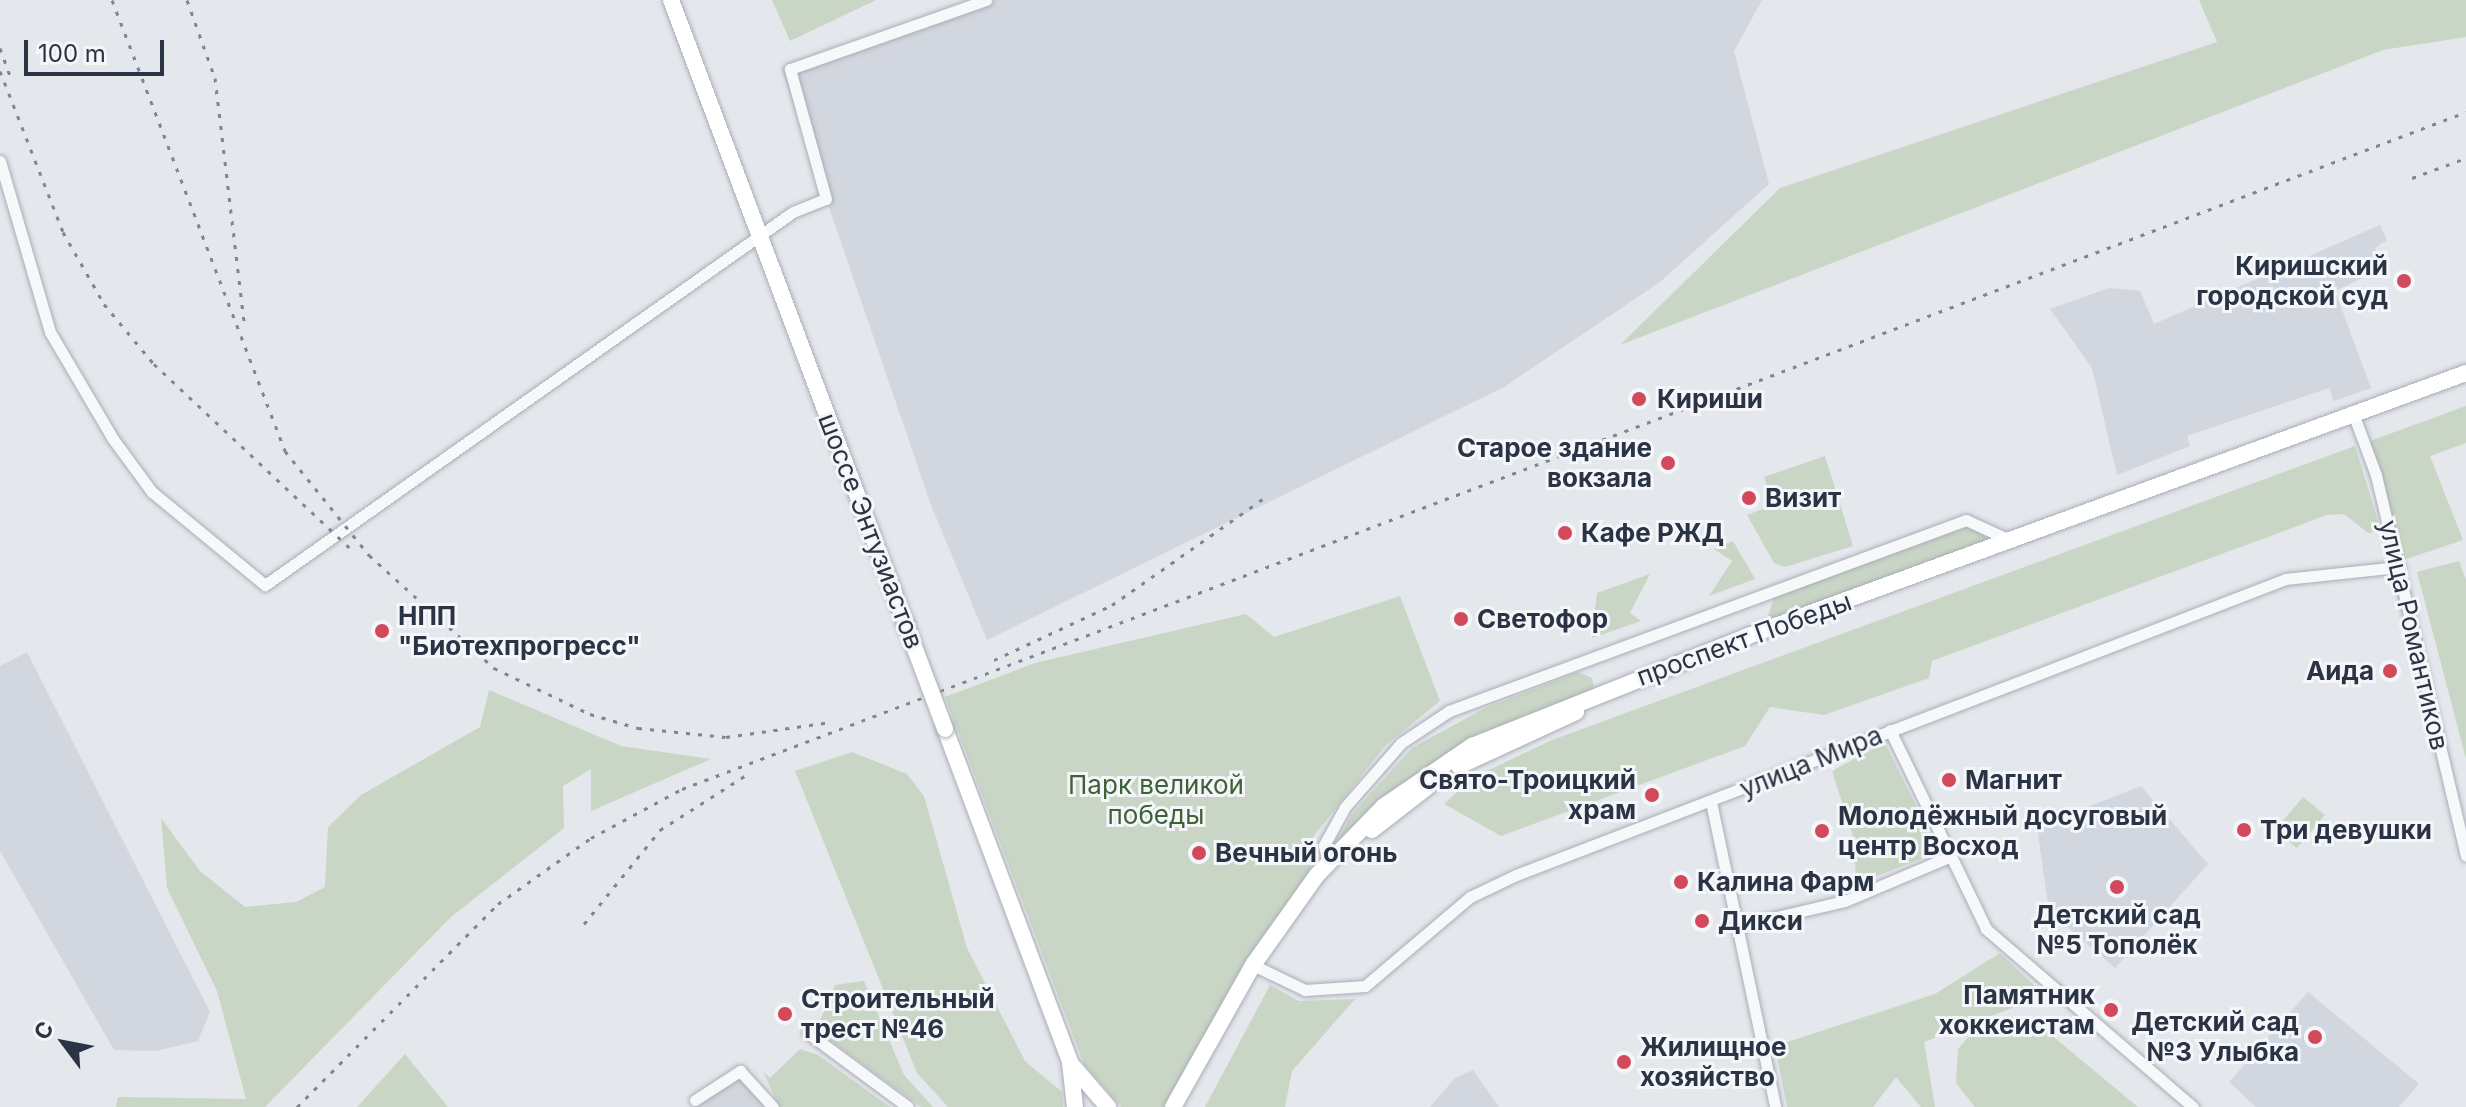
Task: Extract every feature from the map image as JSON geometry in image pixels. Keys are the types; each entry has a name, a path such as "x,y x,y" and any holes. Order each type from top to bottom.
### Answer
{"main road":[{"name":"шоссе Энтузиастов","path":"671,0 1070,1062"},
{"name":"проспект Победы","path":"1182,1107 1257,967 1369,833 1454,768 1505,742 2356,420 2466,373"},
{"name":"проспект Победы","path":"1173,1107 1257,967 1328,863 1398,795 1494,735 2012,541 2466,384"},
{"path":"1070,1062 1075,1107"},
{"path":"1070,1062 1108,1107"}],"street":[{"path":"0,161 50,332 113,439 152,492 265,585 793,212 826,199 790,69 986,0"},
{"name":"улица Романтиков","path":"2356,420 2399,567 2466,856"},
{"path":"1328,863 1324,845 1363,785 1401,743 1449,711 1966,520 2012,541"},
{"name":"улица Мира","path":"1257,967 1305,990 1365,986 1470,897 1890,730 2286,579 2399,567"},
{"path":"1890,730 1986,929 2193,1107"},
{"path":"1711,802 1775,1107"},
{"path":"1738,926 1845,901 1951,856"},
{"path":"808,1033 908,1107"},
{"path":"695,1100 740,1071 773,1107"}],"shaded area":[{"path":"993,0 1762,0 1734,51 1769,184 1660,282 1504,387 987,640 931,505 781,67"},
{"path":"2380,225 2387,240 2375,248 2383,268 2335,291 2371,388 2334,401 2329,388 2187,436 2190,446 2117,475 2092,368 2050,309 2109,288 2140,291 2154,324"},
{"path":"27,652 210,1012 198,1041 156,1051 114,1050 0,851 0,666"},
{"name":"Детский сад №5 Тополёк","path":"2141,786 2208,864 2115,968 2049,911 2037,827"},
{"name":"Детский сад №3 Улыбка","path":"2308,992 2419,1084 2399,1107 2256,1107 2229,1082"},
{"path":"1473,1070 1499,1107 1430,1107 1455,1078"},
{"path":"736,1076 746,1077 769,1107 694,1107"}],"green space":[{"path":"772,0 876,0 790,41"},
{"path":"2199,0 2466,0 2466,37 2383,50 1620,345 1780,188 2217,42"},
{"path":"2466,406 2466,443 2430,456 2463,540 2403,560 2370,441"},
{"path":"2355,446 2381,531 2368,533 2344,514 2327,515 1932,661 1929,678 1824,715 1770,707 1745,746 1501,836 1444,804 1474,777 1552,740"},
{"path":"1825,456 1853,546 1785,567 1774,563 1747,515 1773,505 1764,477"},
{"path":"1970,526 1994,543 1764,628 1775,595"},
{"path":"1733,541 1755,579 1709,596 1732,561 1714,549"},
{"path":"2459,561 2466,580 2466,759 2417,572"},
{"path":"1650,574 1630,613 1641,621 1592,638 1597,593"},
{"name":"Парк великой победы","path":"1400,596 1440,701 1385,746 1313,837 1310,878 1201,1041 1168,1107 1121,1107 1084,1064 945,697 1035,663 1246,614 1274,637"},
{"path":"1578,672 1592,678 1595,692 1483,736 1334,848 1351,815 1412,748 1485,708"},
{"path":"489,690 621,746 711,759 591,811 591,769 563,786 564,828 451,917 265,1107 116,1107 118,1097 246,1099 217,991 167,888 161,818 200,871 245,907 296,902 325,887 328,827 361,795 480,727"},
{"path":"1885,743 1939,852 1856,884 1854,839 1832,771"},
{"path":"852,752 907,774 924,796 967,948 1025,1061 1062,1092 1063,1107 948,1107 917,1073 795,771"},
{"path":"2303,797 2325,815 2297,848 2275,830"},
{"path":"2000,953 2035,986 2012,1008 1924,1042 1935,1107 1921,1107 1896,1077 1873,1107 1787,1107 1775,1046 1935,994"},
{"path":"864,981 904,1075 933,1107 921,1107 816,1030 835,985"},
{"path":"1270,985 1299,1001 1355,999 1292,1071 1285,1107 1205,1107"},
{"path":"2017,1016 2038,1024 2138,1107 1975,1107 1956,1083 1958,1049 1979,1024"},
{"path":"800,1049 818,1055 890,1107 779,1107 763,1071 770,1078"},
{"path":"405,1054 448,1107 357,1107"}],"railway":[{"path":"112,0 285,451 369,555 494,668 590,714 638,728 726,737 831,722"},
{"path":"187,0 215,78 245,328"},
{"path":"0,48 12,81"},
{"path":"0,71 63,232 104,304 154,364 351,549"},
{"path":"297,1107 498,904 591,838 682,789 2466,112"},
{"path":"2412,178 2466,158"},
{"path":"994,660 1112,605 1267,496"},
{"path":"584,924 660,830 749,773"}],"place":[{"name":"Киришский городской суд","path":"2404,281"},
{"name":"Кириши","path":"1639,399"},
{"name":"Старое здание вокзала","path":"1668,463"},
{"name":"Визит","path":"1749,498"},
{"name":"Кафе РЖД","path":"1565,533"},
{"name":"Светофор","path":"1461,619"},
{"name":"НПП \"Биотехпрогресс\"","path":"382,631"},
{"name":"Аида","path":"2390,671"},
{"name":"Магнит","path":"1949,780"},
{"name":"Свято-Троицкий храм","path":"1652,795"},
{"name":"Три девушки","path":"2244,830"},
{"name":"Молодёжный досуговый центр Восход","path":"1822,831"},
{"name":"Вечный огонь","path":"1199,853"},
{"name":"Калина Фарм","path":"1681,882"},
{"name":"Детский сад №5 Тополёк","path":"2117,887"},
{"name":"Дикси","path":"1702,921"},
{"name":"Памятник хоккеистам","path":"2111,1010"},
{"name":"Строительный трест №46","path":"785,1014"},
{"name":"Детский сад №3 Улыбка","path":"2315,1037"},
{"name":"Жилищное хозяйство","path":"1624,1062"}]}
